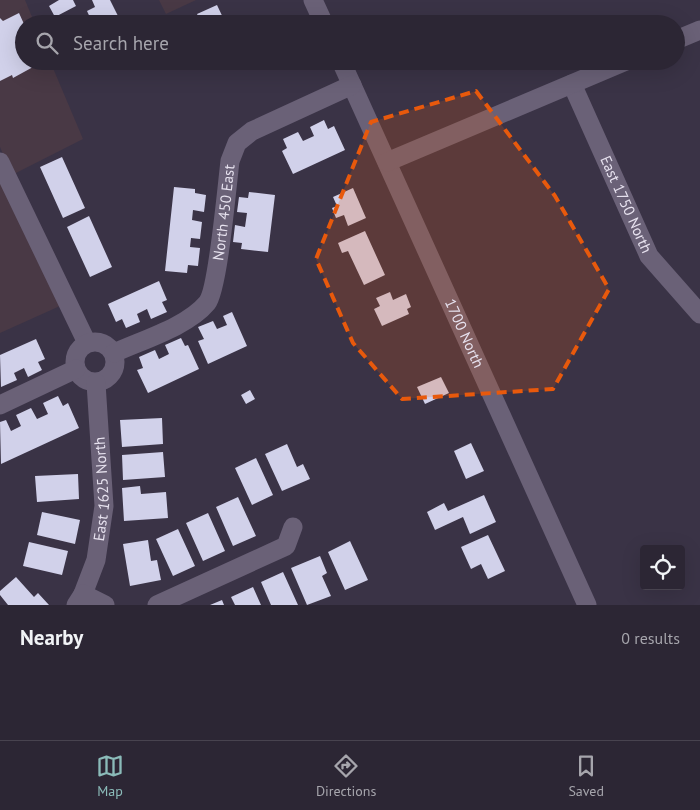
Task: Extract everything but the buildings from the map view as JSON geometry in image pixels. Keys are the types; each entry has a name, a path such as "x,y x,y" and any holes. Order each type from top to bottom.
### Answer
{"street":[{"path":"317,1 321,15"},
{"path":"685,36 700,30"},
{"name":"1700 North","path":"345,70 587,605"},
{"path":"387,162 605,70"},
{"name":"East 1750 North","path":"572,84 649,256 700,314"},
{"name":"North 450 East","path":"114,353 189,320 208,302 215,281 230,161 237,143 252,131 352,85"},
{"path":"0,162 87,343"},
{"path":"101,342 114,353 116,362 114,371 103,381 86,380 76,369 76,354 87,343 101,342"},
{"path":"0,405 76,369"},
{"name":"East 1625 North","path":"80,600 96,560 104,506 96,382"},
{"path":"157,605 286,546 293,527"},
{"path":"80,600 105,605"}],"highlighted area":[{"path":"476,91 555,196 609,289 553,389 402,399 353,343 316,259 371,122"}],"shaded area":[{"path":"0,0 25,0 31,15 15,15 15,70 54,70 83,139 12,175 0,147"},
{"path":"159,0 196,0 166,14"},
{"path":"0,177 60,306 0,333"}]}
